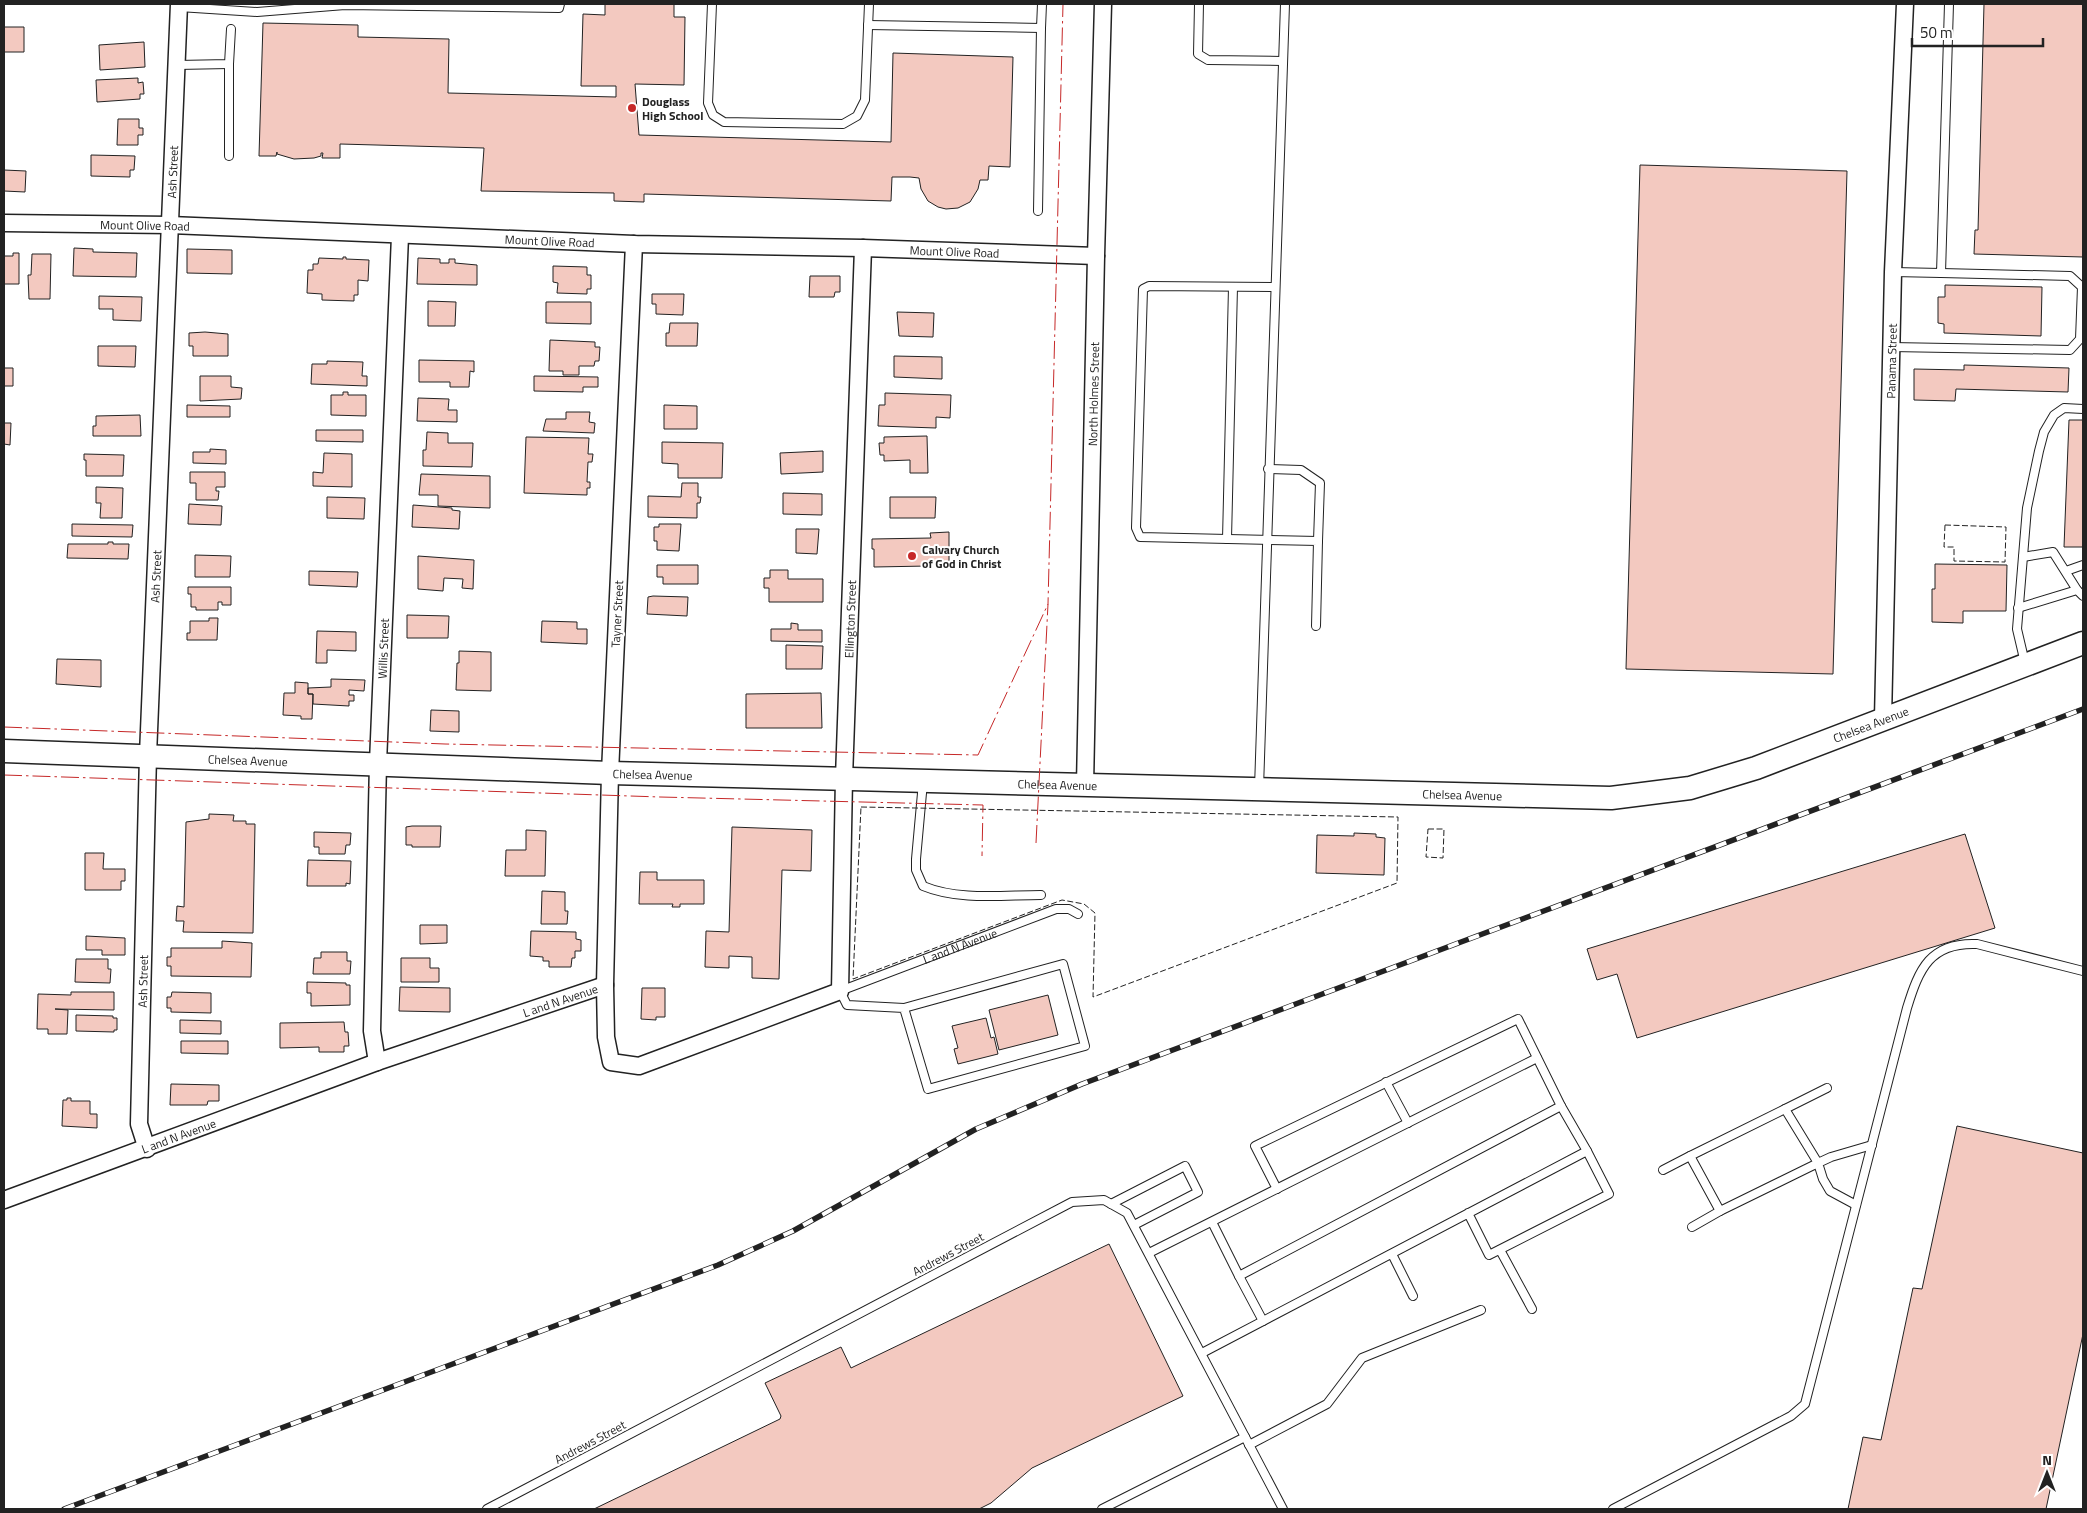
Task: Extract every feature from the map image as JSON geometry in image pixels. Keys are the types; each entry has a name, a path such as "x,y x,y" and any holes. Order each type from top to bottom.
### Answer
{"main road":[{"name":"Chelsea Avenue","path":"4,751 610,772 1611,798 1690,788 1756,768 2083,642"}],"street":[{"name":"North Holmes Street","path":"1085,785 1103,4"},
{"name":"Panama Street","path":"1883,719 1893,272 1904,4"},
{"name":"Ash Street","path":"147,1149 139,1124 148,755 179,6"},
{"name":"Mount Olive Road","path":"4,223 170,225 400,236 634,244 862,248 1096,256"},
{"name":"Willis Street","path":"377,1062 372,1031 378,764 400,236"},
{"name":"Tayner Street","path":"605,985 610,772 634,244"},
{"name":"Ellington Street","path":"840,991 844,778 862,248"},
{"name":"L and N Avenue","path":"4,1200 147,1149 377,1062 605,985 606,1036 610,1062 639,1066 840,991"}],"lane":[{"path":"179,6 224,7 257,12 303,6 345,4 559,8 560,4"},
{"path":"712,4 708,103 713,115 724,122 843,124 858,116 865,100 869,4"},
{"path":"1038,211 1042,4"},
{"path":"1199,4 1198,54 1208,60 1282,61"},
{"path":"1259,790 1268,469 1285,4"},
{"path":"1941,273 1949,4"},
{"path":"868,25 1041,28"},
{"path":"229,156 231,29"},
{"path":"176,65 229,64"},
{"path":"1891,347 2070,350 2080,339 2082,288 2070,276 1893,272"},
{"path":"1275,288 1149,286 1143,289 1136,528 1140,537 1318,541"},
{"path":"1227,539 1233,287"},
{"path":"2026,664 2017,630 2027,508 2044,432 2054,415 2064,408 2083,409"},
{"path":"1268,469 1301,470 1320,483 1316,626"},
{"path":"2023,557 2053,552 2077,590 2083,596"},
{"path":"2066,571 2083,565"},
{"path":"2018,608 2077,590"},
{"path":"924,780 916,859 916,870 923,886 935,891 974,896 1041,895"},
{"name":"L and N Avenue","path":"840,991 1056,910 1069,909 1078,914"},
{"path":"1613,1509 1791,1416 1805,1404 1917,977 1928,961 1941,950 1959,943 1977,944 2083,971"},
{"path":"840,991 847,1005 904,1008 1064,964 1085,1046 928,1089 904,1008"},
{"path":"1277,1189 1255,1146 1518,1019 1536,1058 1609,1194 1489,1255 1468,1213"},
{"path":"1149,1253 1536,1058"},
{"path":"1386,1082 1408,1123"},
{"path":"1663,1170 1827,1088"},
{"path":"1239,1276 1561,1106"},
{"path":"1785,1109 1818,1163 1823,1179 1830,1191 1856,1205"},
{"path":"1692,1227 1720,1211 1831,1157 1872,1145"},
{"path":"1202,1353 1587,1151"},
{"path":"1690,1156 1720,1211"},
{"path":"1111,1204 1184,1166 1198,1192 1134,1225"},
{"name":"Andrews Street","path":"487,1509 1072,1202 1104,1200 1128,1213 1283,1509"},
{"path":"1212,1222 1263,1321"},
{"path":"1500,1250 1532,1309"},
{"path":"1392,1254 1413,1296"},
{"path":"1249,1445 1327,1404 1362,1358 1481,1310"},
{"path":"1102,1509 1245,1436"}],"building":[{"path":"605,4 674,4 674,17 685,17 684,85 635,84 639,135 891,142 893,53 1013,57 1010,167 989,166 988,180 980,180 978,189 970,202 958,208 946,209 928,201 921,189 919,178 910,177 892,177 891,201 644,194 644,202 614,201 614,193 481,191 484,148 340,144 340,158 322,158 323,153 321,153 321,156 314,158 294,159 277,154 277,152 276,156 259,156 263,23 358,25 358,37 449,39 448,93 616,97 616,86 581,86 583,14 605,15"},
{"path":"1984,4 2083,4 2083,257 1974,254 1975,230 1978,230"},
{"path":"4,27 24,27 24,52 4,52"},
{"path":"144,42 145,67 100,70 99,45"},
{"path":"138,78 138,83 143,82 144,94 140,94 140,99 97,102 96,80"},
{"path":"118,119 139,119 139,128 143,128 143,135 138,135 138,145 117,145"},
{"path":"91,155 135,156 134,170 130,170 130,177 91,176"},
{"path":"1640,165 1847,171 1833,674 1626,669"},
{"path":"4,170 26,171 25,192 4,191"},
{"path":"74,248 93,249 93,252 137,253 136,277 73,276"},
{"path":"187,249 232,250 232,274 187,273"},
{"path":"13,253 19,253 19,284 4,284 4,256 13,256"},
{"path":"32,254 51,254 50,299 29,299 28,275 31,275"},
{"path":"343,257 346,257 346,259 369,260 368,281 358,280 358,295 354,295 354,301 322,300 322,294 307,293 308,270 313,270 313,264 318,264 319,258 343,259"},
{"path":"418,258 440,259 440,263 449,263 449,259 455,259 455,263 477,265 477,285 417,284"},
{"path":"553,266 587,267 587,275 591,275 591,289 587,289 587,294 557,293 558,283 553,282"},
{"path":"810,276 840,276 840,292 835,292 834,297 809,297"},
{"path":"1945,285 2042,287 2041,336 1944,333 1944,324 1938,323 1938,297 1945,297"},
{"path":"652,294 684,294 683,315 656,314 656,304 652,304"},
{"path":"99,296 142,297 141,321 113,320 113,309 99,309"},
{"path":"428,301 456,302 455,326 428,326"},
{"path":"546,302 591,302 591,324 546,323"},
{"path":"897,312 934,313 933,337 899,336"},
{"path":"670,323 698,323 697,346 666,346 666,333 669,333"},
{"path":"189,333 228,334 228,356 193,356 193,346 189,346"},
{"path":"550,340 595,342 595,347 600,347 599,361 595,361 594,366 579,366 579,375 563,375 563,371 549,371"},
{"path":"98,346 136,346 135,367 98,366"},
{"path":"894,356 942,357 942,379 894,377"},
{"path":"419,360 474,361 474,372 470,371 469,387 450,387 450,382 419,382"},
{"path":"327,361 363,362 362,376 367,376 367,386 311,384 312,364 327,364"},
{"path":"1964,365 2069,368 2068,392 1956,389 1955,401 1914,400 1914,369 1964,370"},
{"path":"4,368 13,368 13,386 4,386"},
{"path":"200,376 231,376 231,387 242,388 241,399 200,401"},
{"path":"534,376 598,377 598,387 583,387 583,392 534,391"},
{"path":"343,392 348,392 348,395 366,395 366,416 331,415 331,395 343,395"},
{"path":"885,393 951,395 950,418 936,417 936,428 878,426 879,405 885,405"},
{"path":"418,398 449,399 448,410 457,410 457,422 417,421"},
{"path":"187,405 230,406 230,417 187,417"},
{"path":"664,405 697,406 697,429 664,429"},
{"path":"566,412 590,412 589,422 595,423 594,433 543,431 546,419 566,419"},
{"path":"140,415 141,436 93,436 96,416"},
{"path":"2069,420 2083,420 2083,547 2064,547"},
{"path":"4,423 11,423 10,445 4,444"},
{"path":"316,430 363,430 363,442 316,441"},
{"path":"427,432 448,433 448,443 473,443 472,467 423,466 423,450 426,450"},
{"path":"927,436 928,473 910,473 910,460 884,461 884,455 880,455 879,443 884,443 884,437"},
{"path":"526,437 589,438 588,454 593,454 592,462 588,462 587,482 590,482 590,488 587,488 587,495 524,493"},
{"path":"662,442 723,443 722,478 678,478 678,464 662,463"},
{"path":"210,449 226,450 226,464 193,463 193,452 210,452"},
{"path":"823,451 823,472 781,474 780,453"},
{"path":"324,453 352,454 352,487 313,486 313,472 323,473"},
{"path":"84,454 124,455 123,476 86,476"},
{"path":"190,472 225,472 225,487 216,487 216,491 219,491 218,500 196,500 196,483 190,483"},
{"path":"421,474 490,476 490,508 438,506 438,495 419,495"},
{"path":"682,483 698,483 698,497 701,497 700,503 697,503 697,518 648,517 648,496 681,497"},
{"path":"96,487 123,488 122,518 100,518 101,503 96,503"},
{"path":"783,493 822,494 822,515 783,514"},
{"path":"327,497 365,498 364,519 327,518"},
{"path":"890,497 936,497 935,518 890,518"},
{"path":"189,504 222,506 221,525 188,524"},
{"path":"413,505 452,508 452,510 460,511 459,529 412,527"},
{"path":"72,524 133,525 132,537 72,536"},
{"path":"659,524 681,524 679,551 657,550 657,541 654,541 654,527 659,527"},
{"path":"796,529 819,529 817,554 796,553"},
{"name":"Calvary Church of God in Christ","path":"949,532 949,563 930,563 928,566 874,567 872,539 931,538 930,533"},
{"path":"108,542 113,542 113,544 129,544 128,559 67,558 68,544 108,544"},
{"path":"195,555 231,556 230,577 195,577"},
{"path":"418,556 474,560 473,589 462,588 463,579 444,578 443,591 418,589"},
{"path":"1935,564 2007,565 2006,611 1963,611 1963,623 1932,622 1932,589 1935,589"},
{"path":"657,565 698,565 698,584 663,584 663,577 657,577"},
{"path":"770,570 788,570 788,579 823,579 823,602 769,602 769,588 764,588 764,578 770,578"},
{"path":"309,571 358,572 357,587 309,585"},
{"path":"188,587 231,587 231,605 222,605 222,602 218,602 218,610 196,610 196,607 191,607 191,594 188,594"},
{"path":"648,597 688,597 687,616 647,614"},
{"path":"407,615 449,616 448,638 407,638"},
{"path":"209,618 218,618 217,640 187,640 187,633 190,633 190,621 209,621"},
{"path":"542,621 577,622 577,629 587,629 587,644 541,642"},
{"path":"791,623 798,624 798,630 822,630 822,642 771,641 771,629 791,629"},
{"path":"317,631 356,632 356,651 327,650 327,663 316,663"},
{"path":"786,645 823,646 822,669 786,669"},
{"path":"459,651 491,652 491,691 456,690"},
{"path":"57,659 101,660 101,687 56,684"},
{"path":"331,679 365,680 364,691 349,690 349,695 354,695 354,701 349,701 349,706 313,704 313,694 308,694 308,688 331,687"},
{"path":"295,682 308,683 308,694 313,694 312,719 301,719 301,716 283,715 284,693 295,693"},
{"path":"821,693 822,728 746,728 746,694"},
{"path":"431,710 459,711 459,732 430,731"},
{"path":"209,814 234,815 233,821 246,821 246,824 255,824 253,933 183,932 184,921 176,921 177,906 184,907 186,822 209,819"},
{"path":"441,826 440,847 412,847 412,845 406,845 406,827"},
{"path":"732,827 812,830 811,871 782,870 779,979 752,978 752,957 729,956 729,968 705,967 706,931 729,932"},
{"path":"526,830 546,831 545,876 505,876 506,850 526,850"},
{"path":"314,832 351,833 350,845 346,845 345,854 319,854 319,847 314,847"},
{"path":"1354,833 1376,834 1376,837 1385,838 1384,875 1316,873 1317,835 1354,836"},
{"path":"1965,834 1995,928 1637,1038 1617,974 1597,980 1587,949"},
{"path":"85,853 104,853 103,869 125,869 125,881 121,881 121,890 85,890"},
{"path":"308,860 351,861 350,884 346,883 346,886 307,886"},
{"path":"640,872 657,872 657,880 704,880 704,904 680,904 680,907 672,907 673,904 639,904"},
{"path":"542,891 565,892 565,911 568,911 567,924 541,924"},
{"path":"420,925 447,925 447,943 420,944"},
{"path":"531,931 576,932 576,939 581,940 581,951 575,951 575,958 572,958 571,967 549,967 549,961 543,961 543,957 530,956"},
{"path":"86,936 125,938 125,955 102,955 102,950 86,950"},
{"path":"222,941 252,943 251,977 171,976 171,966 167,966 167,957 171,957 171,948 222,948"},
{"path":"321,952 347,952 347,961 351,961 350,974 313,974 314,958 321,958"},
{"path":"401,958 430,958 430,968 439,968 439,982 401,982"},
{"path":"76,959 108,959 108,969 111,969 110,983 75,982"},
{"path":"307,982 346,983 346,985 350,985 350,1005 311,1006 311,993 307,993"},
{"path":"400,987 450,988 450,1012 399,1011"},
{"path":"642,988 665,988 665,1017 656,1017 656,1020 641,1019"},
{"path":"71,992 114,992 114,1010 55,1009 68,1010 67,1034 48,1034 48,1029 37,1029 38,994 71,995"},
{"path":"172,992 211,993 211,1013 171,1012 171,1008 167,1008 167,997 171,997"},
{"path":"1048,995 1058,1035 999,1050 989,1010"},
{"path":"76,1015 113,1016 113,1018 117,1018 117,1030 114,1030 114,1032 76,1031"},
{"path":"986,1018 991,1038 994,1037 998,1054 958,1064 954,1049 958,1048 952,1026"},
{"path":"180,1020 221,1021 221,1034 180,1033"},
{"path":"344,1022 345,1032 348,1032 349,1046 344,1046 344,1052 319,1052 319,1047 280,1048 280,1023"},
{"path":"181,1041 228,1041 228,1054 181,1053"},
{"path":"171,1084 219,1085 219,1101 208,1101 207,1105 170,1105"},
{"path":"67,1098 71,1098 71,1101 90,1101 90,1114 97,1114 97,1128 62,1126 63,1100 67,1100"},
{"path":"1957,1126 2083,1153 2083,1334 2046,1509 1848,1509 1863,1437 1881,1440 1913,1288 1922,1289"},
{"path":"1109,1244 1183,1396 1032,1468 991,1503 979,1509 594,1509 780,1419 781,1416 765,1383 841,1347 851,1368"}],"railway":[{"path":"64,1509 718,1265 793,1231 976,1129 1082,1084 2083,709"}],"fence":[{"path":"1945,525 2006,527 2005,562 1954,561 1954,547 1944,547 1945,525"},
{"path":"861,807 1398,817 1397,883 1093,997 1095,913 1084,904 1062,900 853,979 861,807"},
{"path":"1428,829 1444,829 1443,858 1426,857 1428,829"}],"power":[{"path":"1036,843 1048,604 1063,4"},
{"path":"4,727 445,744 978,755 1048,604"},
{"path":"4,775 660,797 983,805 982,856"}],"place":[{"name":"Douglass High School","path":"632,108"},
{"name":"Calvary Church of God in Christ","path":"912,556"}]}
